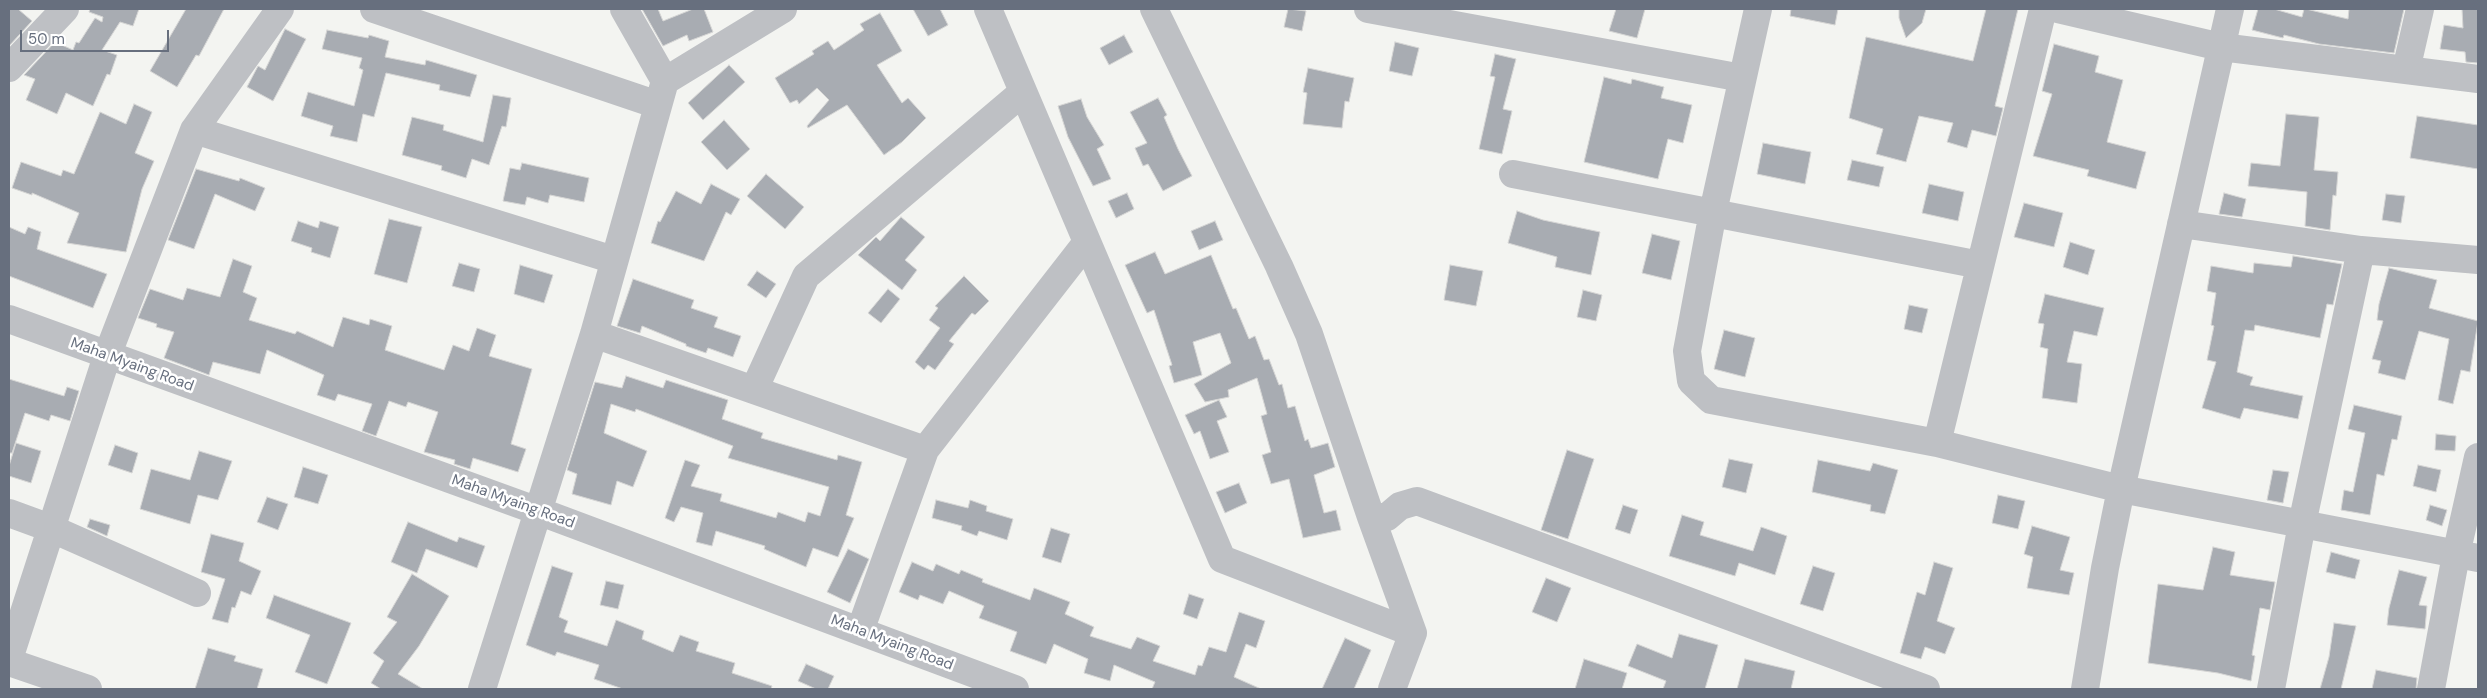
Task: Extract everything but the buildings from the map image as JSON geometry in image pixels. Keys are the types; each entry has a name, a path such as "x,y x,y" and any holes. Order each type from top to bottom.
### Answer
{"street":[{"path":"9,68 65,9"},
{"path":"9,659 106,356 194,130 280,9"},
{"path":"374,9 662,93"},
{"path":"624,9 662,93"},
{"path":"988,9 1222,559 1413,633"},
{"path":"1368,9 1742,78"},
{"path":"1758,9 1713,212 1687,352 1691,380 1711,400 1937,443 2121,489 2467,556"},
{"path":"1937,443 2043,9"},
{"path":"2058,9 2221,47 2478,79"},
{"path":"2085,689 2105,568 2121,489 2230,9"},
{"path":"2406,70 2420,9"},
{"path":"482,689 594,334 662,93 776,11"},
{"path":"1163,16 1280,266 1309,334 1370,517 1413,633 1392,689"},
{"path":"754,390 806,276 1023,92"},
{"path":"194,130 614,260"},
{"path":"1513,174 1980,265"},
{"path":"2181,224 2361,250 2478,260"},
{"path":"860,631 925,450 1087,242"},
{"path":"2271,689 2302,524 2361,250"},
{"name":"Maha Myaing Road","path":"9,319 106,356 538,511 1015,689"},
{"path":"594,334 925,450"},
{"path":"2431,689 2467,556 2478,457"},
{"path":"1370,517 1387,517 1400,506 1417,502 1926,689"},
{"path":"9,513 50,528 197,593"},
{"path":"9,662 88,689"}]}
